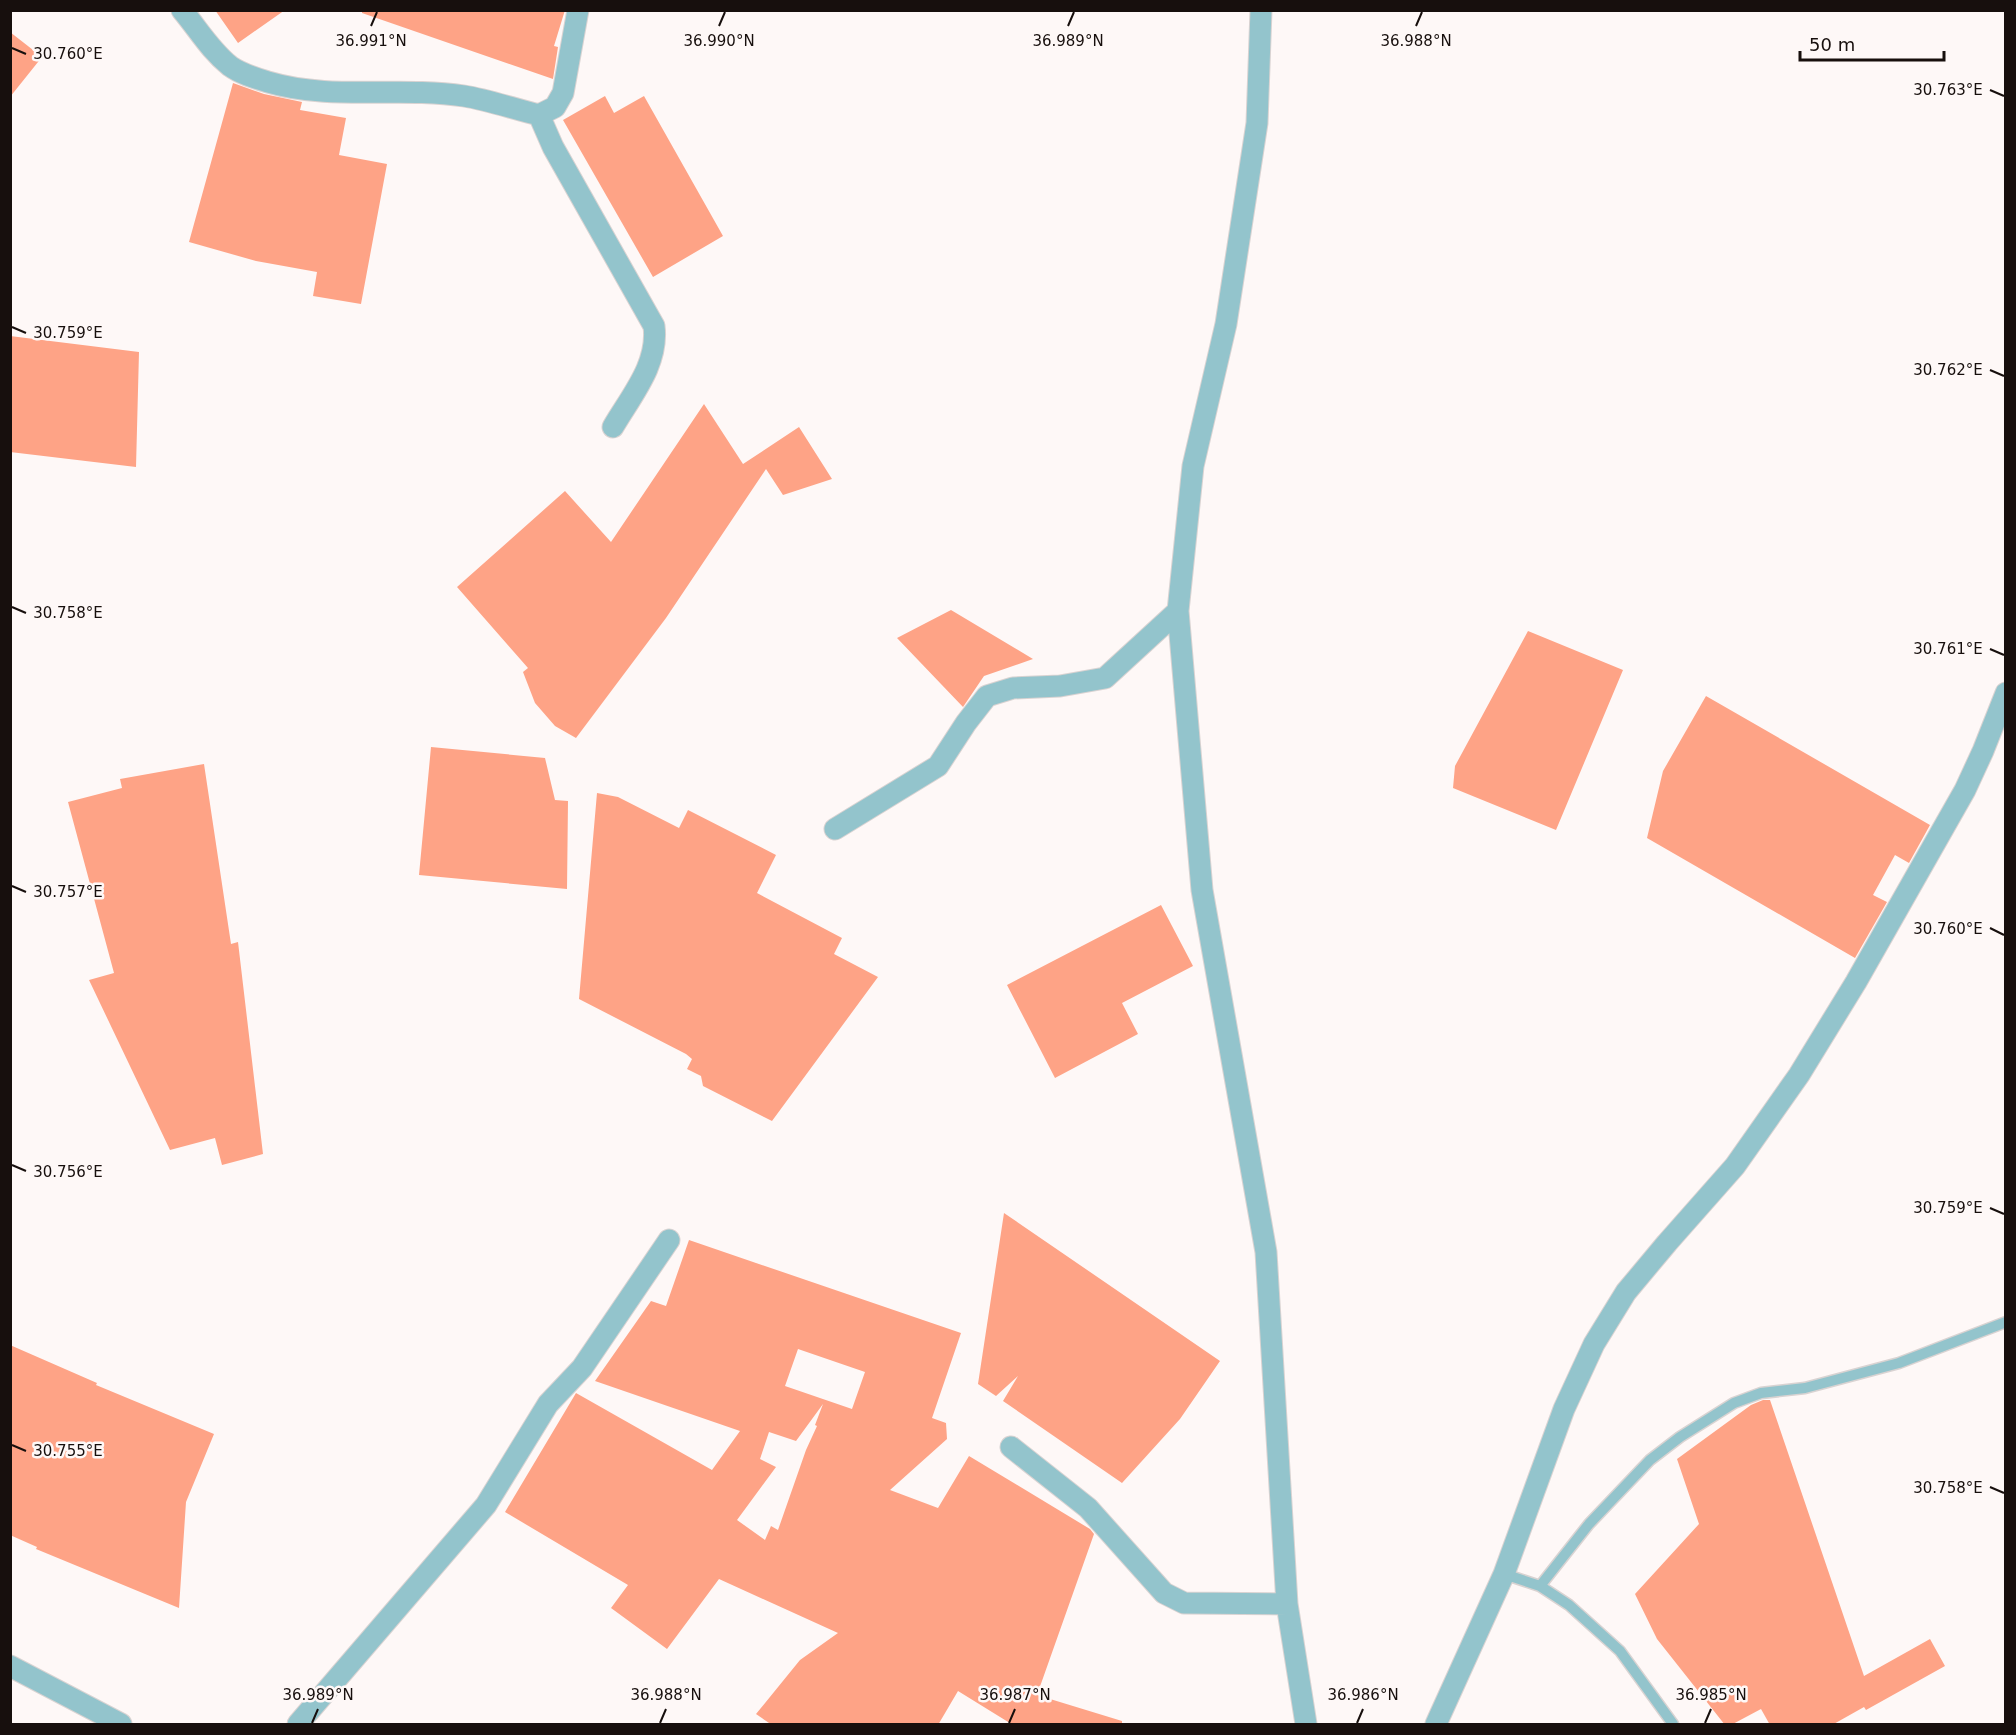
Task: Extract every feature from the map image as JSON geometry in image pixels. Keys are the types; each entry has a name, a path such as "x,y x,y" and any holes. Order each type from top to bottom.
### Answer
{"street":[{"path":"182,10 212,49 231,67 251,77 283,86 321,92 463,96 539,115 555,107 563,93 578,10"},
{"path":"1261,10 1257,123 1226,324 1193,466 1178,611 1202,890 1266,1251 1287,1604 1306,1725"},
{"path":"539,115 553,147 654,326 656,344 650,365 613,427"},
{"path":"835,829 938,766 987,696 1013,688 1060,686 1105,678 1178,611"},
{"path":"1436,1725 1504,1574 1564,1409 1594,1344 1610,1316 1645,1268 1742,1157 1816,1048 1965,790 2006,693"},
{"path":"298,1725 486,1505 548,1404 582,1368 669,1240"},
{"path":"1011,1447 1088,1508 1164,1593 1184,1604 1287,1604"},
{"path":"10,1666 121,1725"}],"lane":[{"path":"1540,1586 1589,1524 1650,1460 1680,1437 1734,1403 1761,1393 1805,1388 1899,1363 2006,1322"},
{"path":"1504,1574 1540,1586 1569,1605 1620,1651 1673,1725"}],"building":[{"path":"215,10 285,10 238,43"},
{"path":"362,10 565,10 554,46 558,47 553,79 362,13"},
{"path":"10,32 42,57 10,97"},
{"path":"233,83 264,94 302,102 300,110 346,118 339,155 387,164 361,304 313,296 317,272 256,261 189,242"},
{"path":"605,96 614,113 644,96 723,236 653,277 563,120"},
{"path":"10,336 139,352 136,467 10,452"},
{"path":"704,404 743,464 799,427 832,479 783,495 766,469 666,618 576,738 555,726 535,703 523,672 528,668 457,587 565,491 611,542"},
{"path":"951,610 1033,659 984,676 963,707 897,638"},
{"path":"1528,631 1623,670 1556,830 1453,788 1455,766"},
{"path":"1706,696 1930,825 1909,863 1895,855 1873,895 1887,902 1855,958 1647,838 1663,771"},
{"path":"431,747 545,758 555,800 568,801 567,889 419,875"},
{"path":"204,764 231,944 238,942 263,1154 222,1165 215,1138 170,1150 89,980 114,973 68,802 122,788 120,779"},
{"path":"597,793 618,797 679,828 688,810 776,855 757,893 842,938 834,954 878,977 772,1121 703,1086 701,1076 687,1069 692,1059 686,1054 579,999"},
{"path":"1161,905 1193,966 1122,1003 1138,1034 1055,1078 1007,985"},
{"path":"1004,1213 1220,1361 1180,1419 1122,1483 1003,1401 1018,1376 996,1396 978,1384"},
{"path":"689,1240 961,1333 932,1418 946,1423 947,1439 890,1490 938,1508 969,1456 1090,1529 1094,1534 1037,1695 1122,1721 1122,1725 1013,1725 958,1691 938,1725 772,1725 756,1714 800,1660 838,1633 719,1579 667,1649 611,1608 628,1585 505,1512 576,1393 712,1470 740,1431 595,1381 651,1301 666,1306","holes":["798,1349 865,1372 852,1409 785,1386","823,1404 778,1530 771,1526 765,1540 737,1520 776,1467 760,1459 769,1432 796,1441"]},
{"path":"10,1345 97,1383 96,1385 214,1434 186,1502 179,1608 36,1549 37,1547 10,1535"},
{"path":"1770,1400 1864,1676 1930,1639 1945,1666 1866,1710 1864,1707 1832,1725 1770,1725 1761,1709 1731,1725 1725,1725 1657,1639 1635,1594 1699,1524 1677,1459 1751,1405"}]}
